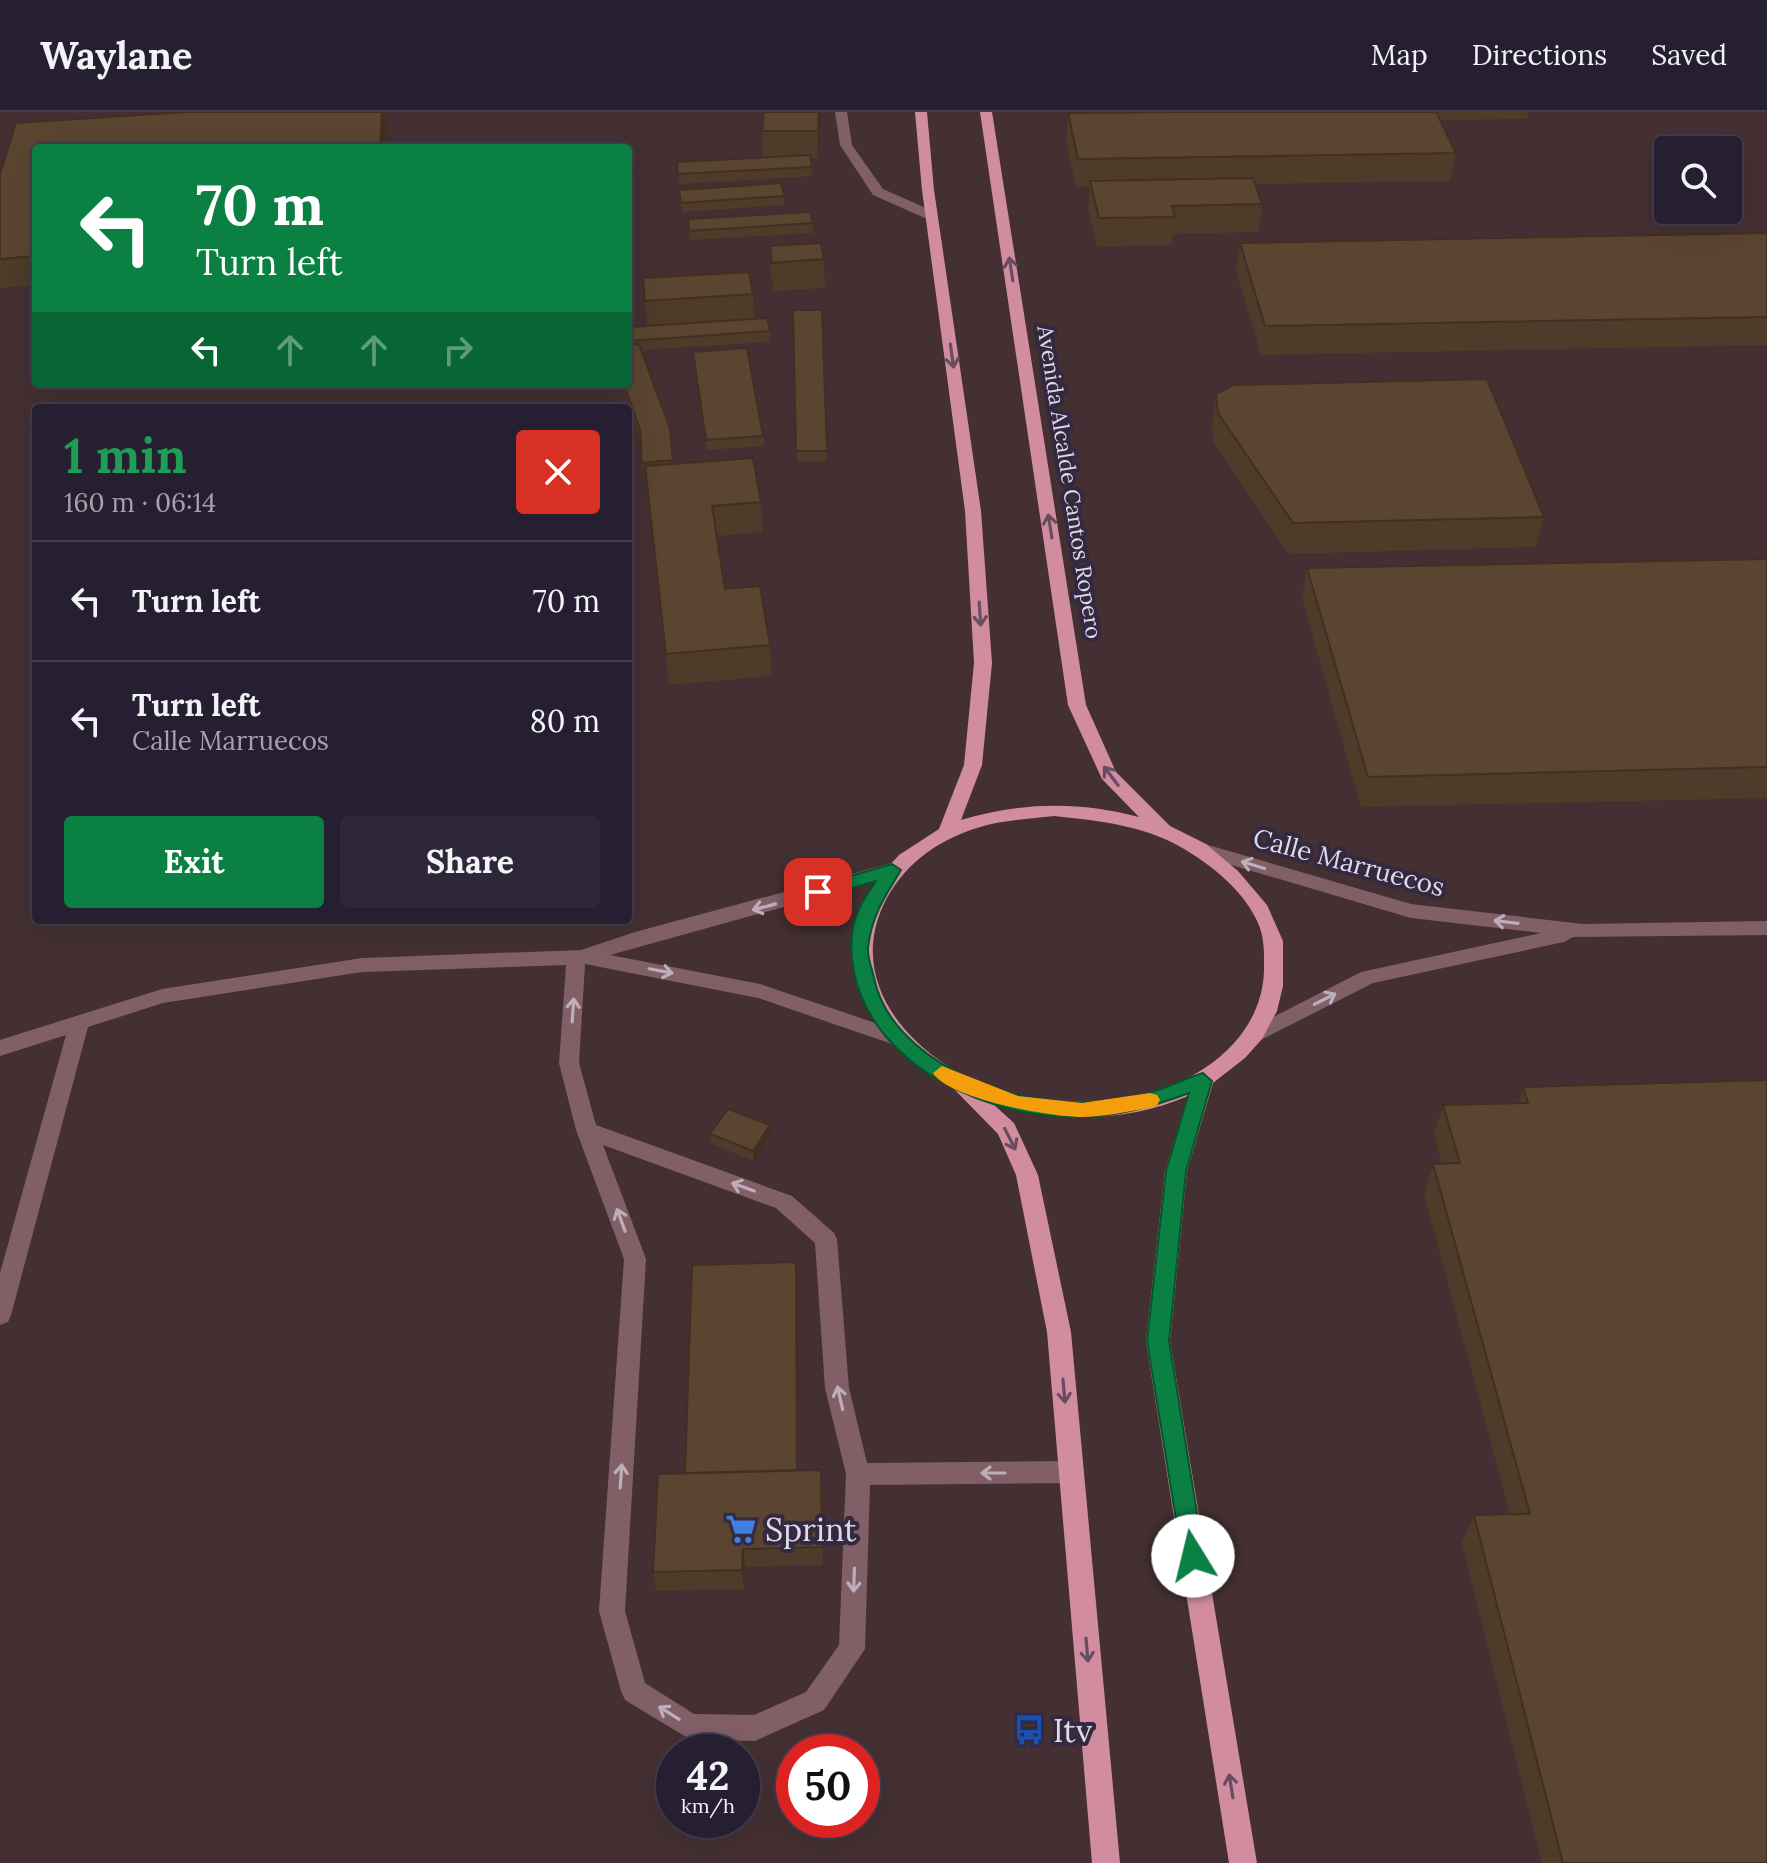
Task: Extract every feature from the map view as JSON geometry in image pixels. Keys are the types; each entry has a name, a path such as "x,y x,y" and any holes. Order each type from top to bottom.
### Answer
{"main road":[{"path":"921,112 932,216 973,511 983,663 973,765 947,833"},
{"name":"Avenida Alcalde Cantos Ropero","path":"986,112 1077,705 1108,775 1165,832"},
{"path":"1054,810 1111,816 1165,832 1198,848 1244,887 1272,934 1276,985 1255,1035 1232,1060 1203,1081 1146,1102 1082,1110 1017,1103 957,1082 923,1062 895,1037 868,995 859,951 867,908 892,870 917,849 947,833 998,816 1054,810"},
{"path":"1203,1081 1176,1171 1158,1341 1243,1863"},
{"path":"957,1082 1006,1129 1027,1175 1059,1332 1106,1863"}],"street":[{"path":"841,112 846,145 878,192 932,216"},
{"name":"Calle Marruecos","path":"1198,848 1411,911 1583,931 1767,928"},
{"path":"580,957 635,939 769,906 892,870"},
{"name":"Calle Marruecos","path":"1255,1035 1368,977 1583,931"},
{"path":"580,957 569,1063 587,1130 635,1259 612,1611 634,1691 691,1727 755,1728 815,1701 852,1649 858,1474 837,1388 826,1239 784,1202 587,1130"},
{"path":"0,1048 162,996 362,965 580,957 760,991 895,1037"},
{"path":"0,1315 79,1023"},
{"path":"858,1474 1071,1472"}],"shaded area":[{"path":"0,112 1767,112 1767,1863 0,1863"}],"building":[{"path":"186,112 382,112 380,144 32,144 32,256 0,259 0,174 16,123"},
{"path":"764,112 819,112 818,131 762,131"},
{"path":"1436,112 1456,153 1078,159 1068,113"},
{"path":"810,155 812,167 678,174 677,162"},
{"path":"1253,178 1262,204 1172,206 1175,217 1099,218 1090,181"},
{"path":"781,183 784,196 681,203 679,190"},
{"path":"810,212 813,223 689,231 688,219"},
{"path":"1767,233 1767,317 1265,326 1240,243"},
{"path":"821,243 824,259 772,263 770,246"},
{"path":"749,272 753,294 645,301 643,278"},
{"path":"793,310 822,310 827,451 796,451"},
{"path":"767,318 770,331 632,341 632,327"},
{"path":"639,344 670,429 673,460 642,463 640,430 625,388 632,388 632,345"},
{"path":"747,348 763,436 706,440 693,352"},
{"path":"1487,379 1544,517 1293,523 1218,413 1216,394 1234,385"},
{"path":"753,458 761,502 712,506 725,589 760,586 770,645 666,654 645,466"},
{"path":"1767,559 1767,767 1368,777 1307,568"},
{"path":"1767,1080 1767,1863 1563,1863 1474,1515 1530,1514 1433,1164 1460,1163 1443,1105 1528,1103 1523,1087"},
{"path":"728,1109 770,1125 753,1151 710,1134"},
{"path":"796,1262 797,1470 685,1473 692,1265"},
{"name":"Sprint","path":"821,1470 822,1547 743,1549 742,1570 653,1572 658,1474"}],"slow traffic":[{"path":"942,1073 957,1082 1017,1103 1082,1110 1150,1100"}],"place":[{"name":"Sprint","path":"741,1529"},
{"name":"Itv","path":"1029,1730"}],"route":[{"path":"818,892 892,870 867,908 859,951 868,995 895,1037 923,1062 957,1082 1017,1103 1082,1110 1146,1102 1203,1081 1176,1171 1158,1341 1193,1556"}]}
